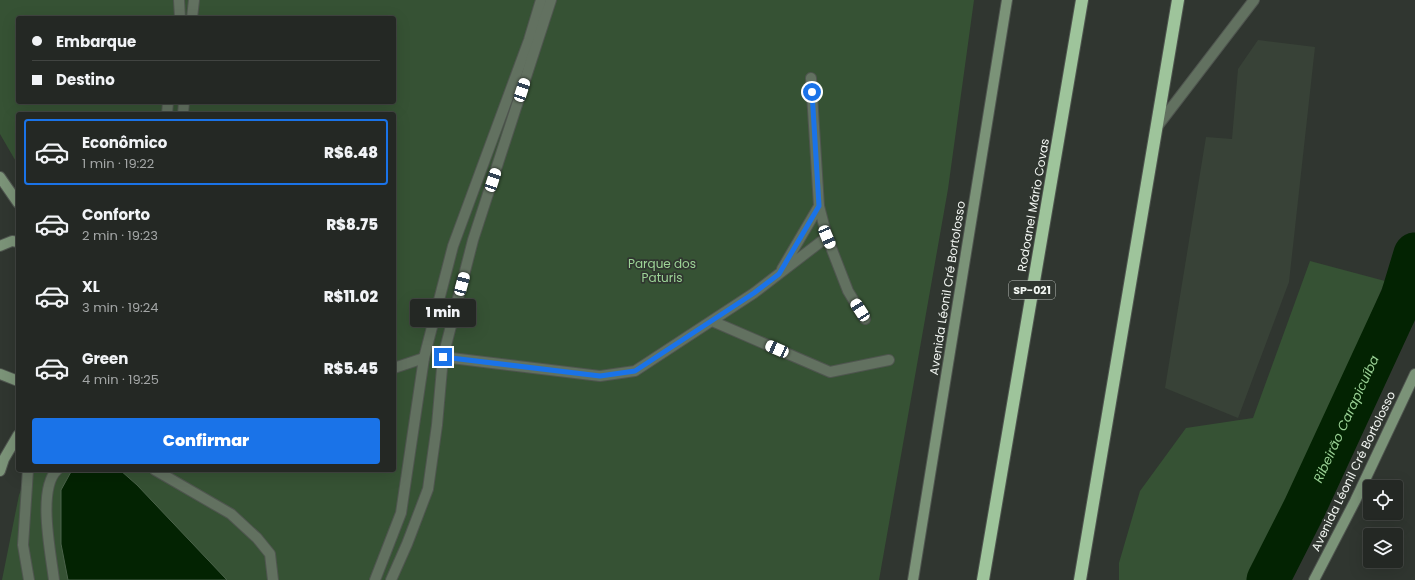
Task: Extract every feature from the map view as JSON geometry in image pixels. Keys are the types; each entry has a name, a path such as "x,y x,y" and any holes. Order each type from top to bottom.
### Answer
{"highway":[{"name":"Rodoanel Mário Covas","path":"983,580 1082,0"},
{"path":"1080,580 1178,0"}],"main road":[{"name":"Avenida Léonil Cré Bortolosso","path":"913,580 1007,0"},
{"path":"0,177 16,200"},
{"path":"0,246 12,241 16,242"},
{"path":"0,374 16,380"},
{"name":"Avenida Léonil Cré Bortolosso","path":"1314,580 1355,501 1415,374"},
{"path":"0,471 4,459 16,438"}],"lane":[{"path":"179,0 180,16"},
{"path":"192,16 194,0"},
{"path":"375,580 401,513 424,358 453,246 529,40 541,0"},
{"path":"391,580 407,544 428,488 437,425 443,357 473,240 551,0"},
{"path":"1156,128 1254,0"},
{"path":"811,78 819,206 827,237 848,291 865,319"},
{"path":"779,274 819,206"},
{"path":"443,357 600,376 635,371 712,321 779,274 827,237"},
{"path":"712,321 830,372 888,360"},
{"path":"396,367 424,358"},
{"path":"28,472 23,545 29,580"},
{"path":"54,580 47,518 47,491 55,472"},
{"path":"158,472 232,514 257,538 270,554 273,580"}],"shaded area":[{"path":"1258,40 1315,47 1289,282 1238,418 1165,388 1206,137 1232,139 1238,69"},
{"path":"71,472 122,472 137,485 227,580 68,580 61,544 61,490"}],"green space":[{"name":"Parque dos Paturis","path":"0,0 974,0 948,189 879,580 2,580 19,495 28,472 396,472 396,112 16,112 16,162 0,134"},
{"path":"1310,261 1385,281 1305,470 1255,580 1119,580 1119,563 1140,491 1186,428 1253,418"}],"waterway":[{"name":"Ribeirão Carapicuíba","path":"1268,580 1304,509 1402,297 1415,254"}],"route":[{"path":"443,357 600,376 635,371 754,293 779,274 819,206 812,92"}]}
